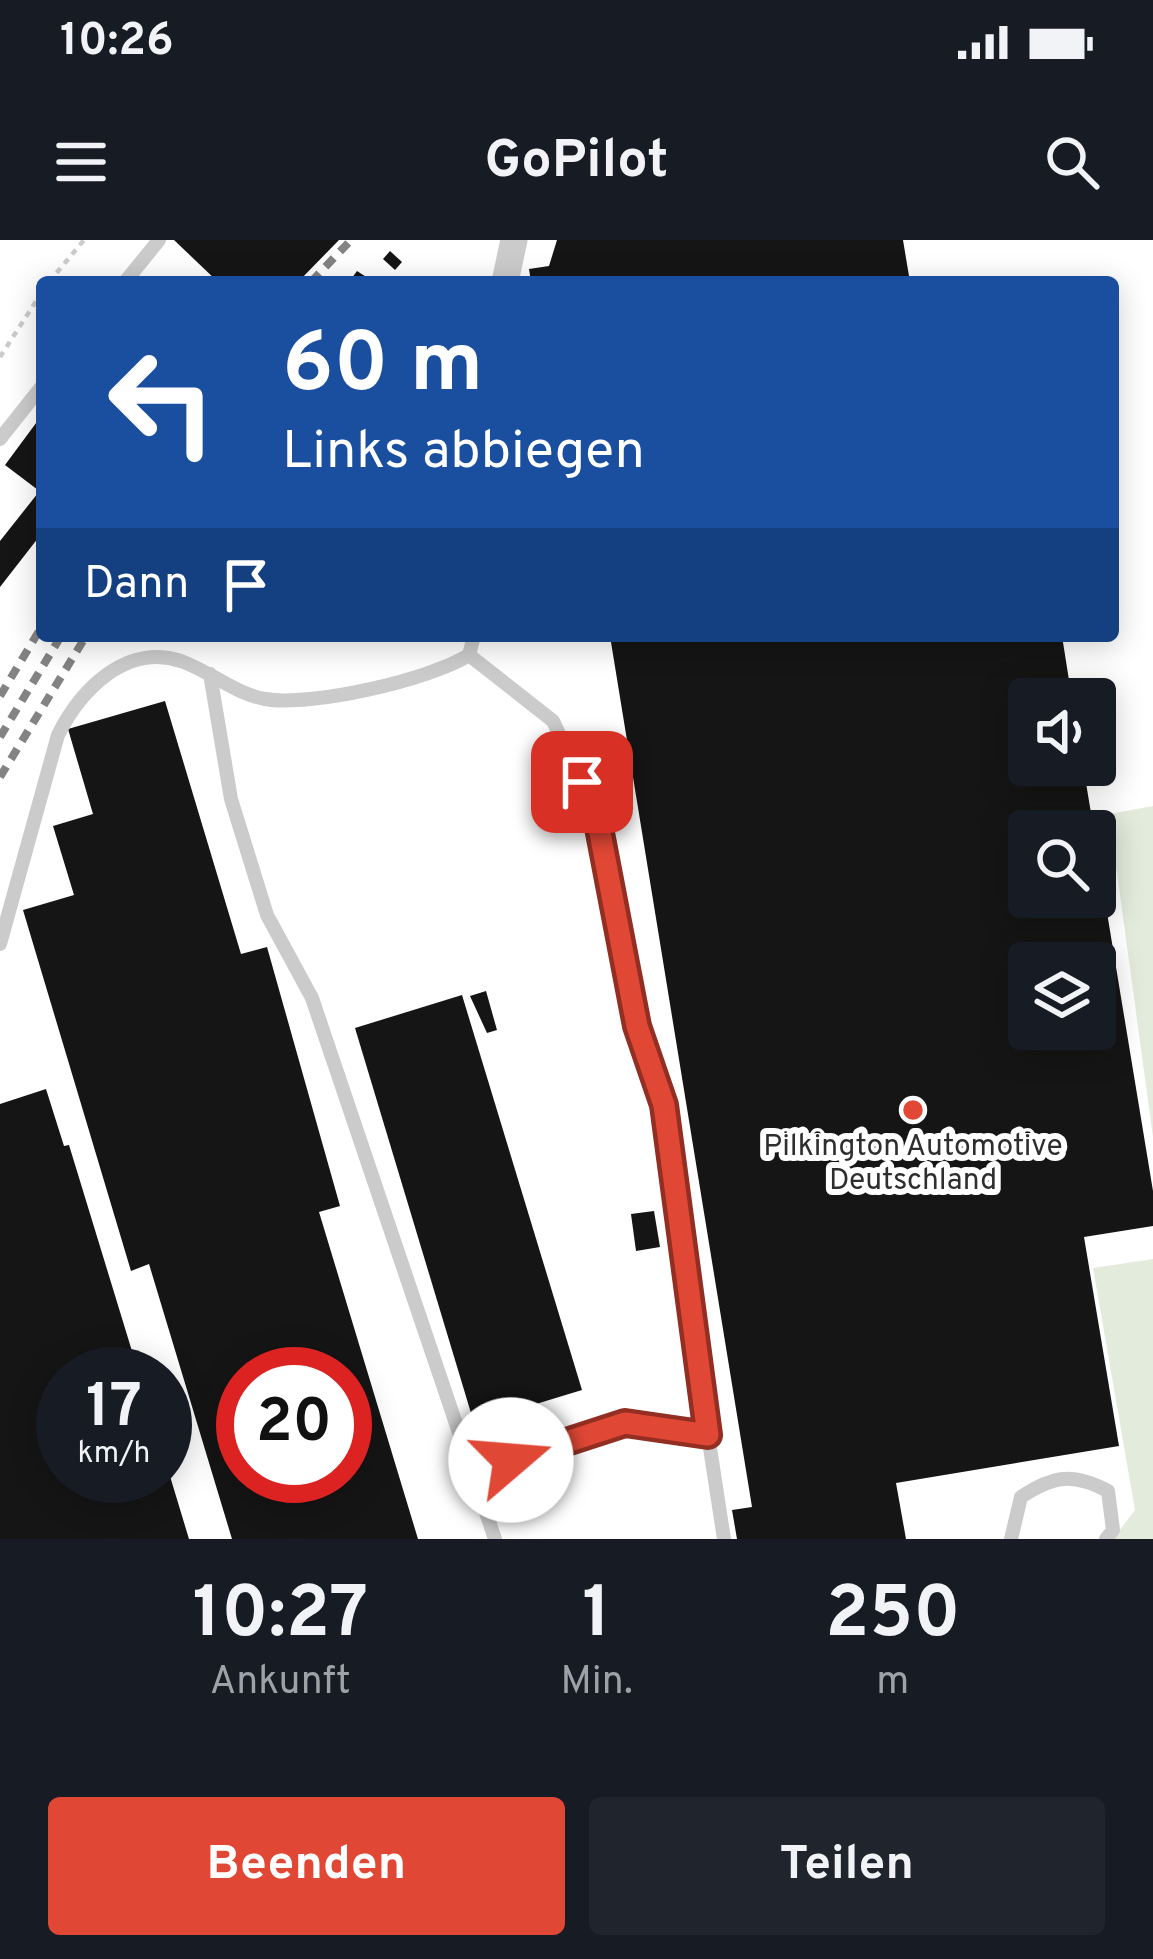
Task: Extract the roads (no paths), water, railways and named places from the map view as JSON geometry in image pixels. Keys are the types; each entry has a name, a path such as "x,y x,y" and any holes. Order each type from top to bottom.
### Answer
{"street":[{"path":"506,276 514,240"}],"lane":[{"path":"130,276 159,240"},
{"path":"0,439 36,394"},
{"path":"0,944 58,735 73,704 95,680 123,665 176,659 260,698 293,701 449,668 469,655 472,642"},
{"path":"469,655 553,722 596,812 637,1026 664,1105 724,1539"},
{"path":"210,674 232,799 267,915 312,998 495,1539"},
{"path":"473,1472 625,1423 708,1435"},
{"path":"1012,1539 1021,1497 1043,1482 1081,1477 1108,1491 1113,1530 1106,1539"}],"railway":[{"path":"317,276 351,240"},
{"path":"0,696 36,636"},
{"path":"0,737 57,642"},
{"path":"0,777 82,642"}],"place":[{"name":"Pilkington Automotive Deutschland","path":"913,1110"}]}
